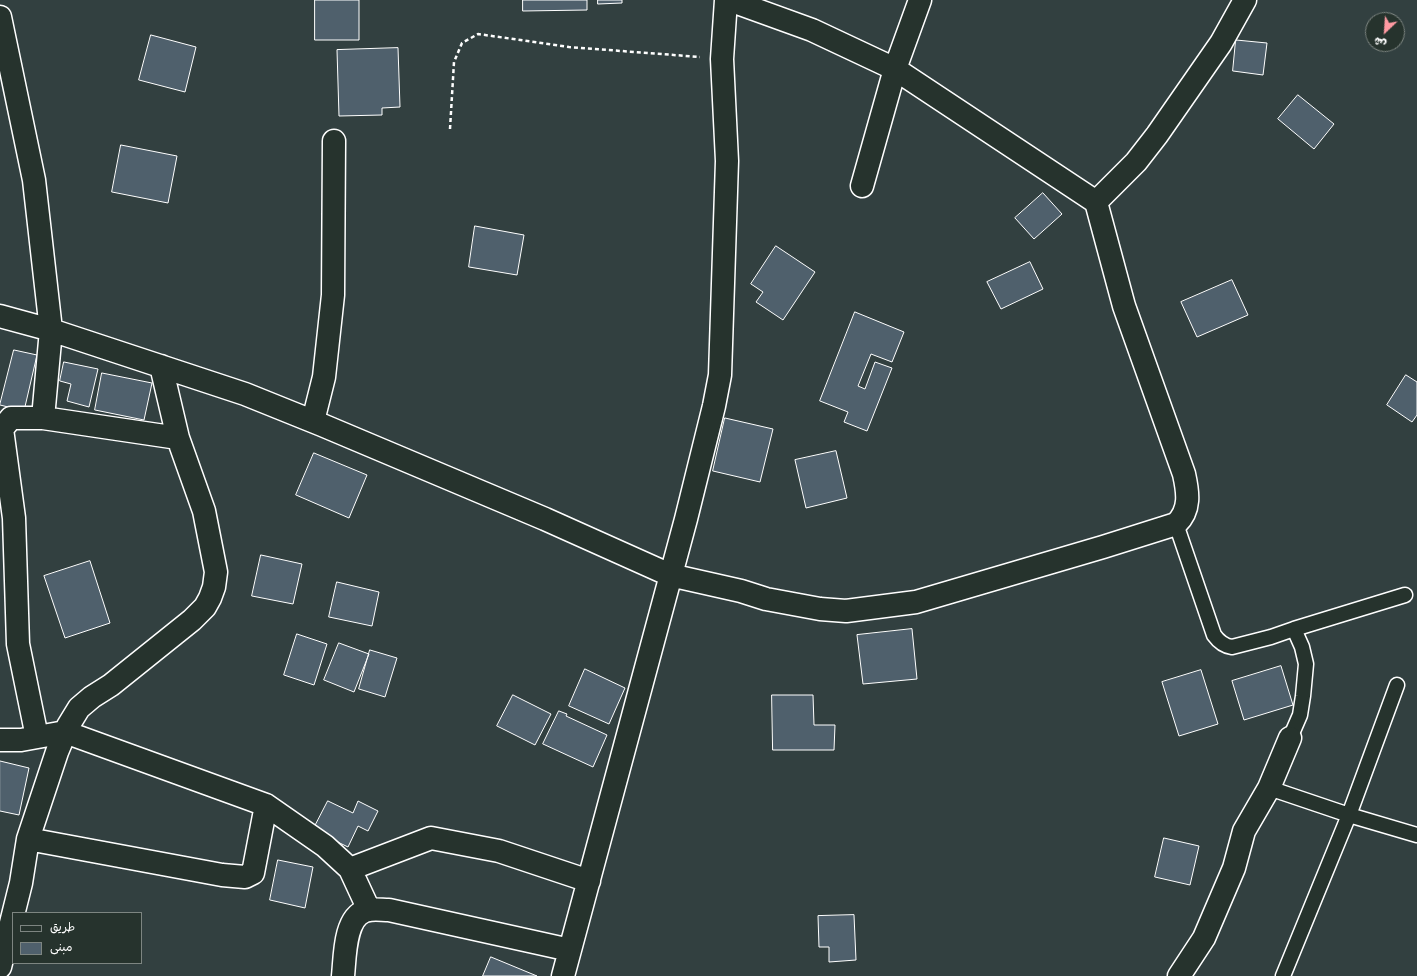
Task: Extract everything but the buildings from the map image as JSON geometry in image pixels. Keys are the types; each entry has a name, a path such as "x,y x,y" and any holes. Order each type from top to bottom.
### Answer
{"street":[{"path":"0,316 51,330 244,394 313,421 545,519 670,575 741,591 766,599 820,609 846,612 916,602 1103,547 1176,524 1180,519 1186,506 1188,494 1184,474 1124,306 1096,202 895,69 812,30 728,0 722,59 727,161 720,375 686,519 670,575 563,976"},
{"path":"862,186 895,69 920,0"},
{"path":"1096,202 1136,162 1157,135 1221,43 1246,0"},
{"path":"0,17 34,180 51,330 44,418"},
{"path":"313,421 324,377 333,295 334,141"},
{"path":"13,912 28,839 48,777 65,732 79,708 92,697 111,685 192,620 210,598 214,587 216,572 204,510 178,438 161,366"},
{"path":"37,737 9,644 14,518 2,429 11,418 44,418 178,438"},
{"path":"0,740 21,740 65,732 266,805 325,846 350,869 369,910"},
{"path":"1181,976 1204,938 1234,868 1244,831 1269,788 1290,738"},
{"path":"28,839 222,875 245,877 253,873 266,805"},
{"path":"350,869 431,838 499,851 589,881"},
{"path":"343,976 348,936 351,925 356,916 363,911 369,910 389,910 570,950"},
{"path":"0,967 12,917"}],"lane":[{"path":"1176,524 1214,635 1226,646 1232,647 1271,637 1405,595"},
{"path":"1290,738 1300,715 1306,664 1302,647 1294,629"},
{"path":"1283,976 1349,816 1397,686"},
{"path":"1269,788 1349,816 1417,835"}],"path":[{"path":"450,129 454,62 462,43 478,34 569,47 722,59"}]}
